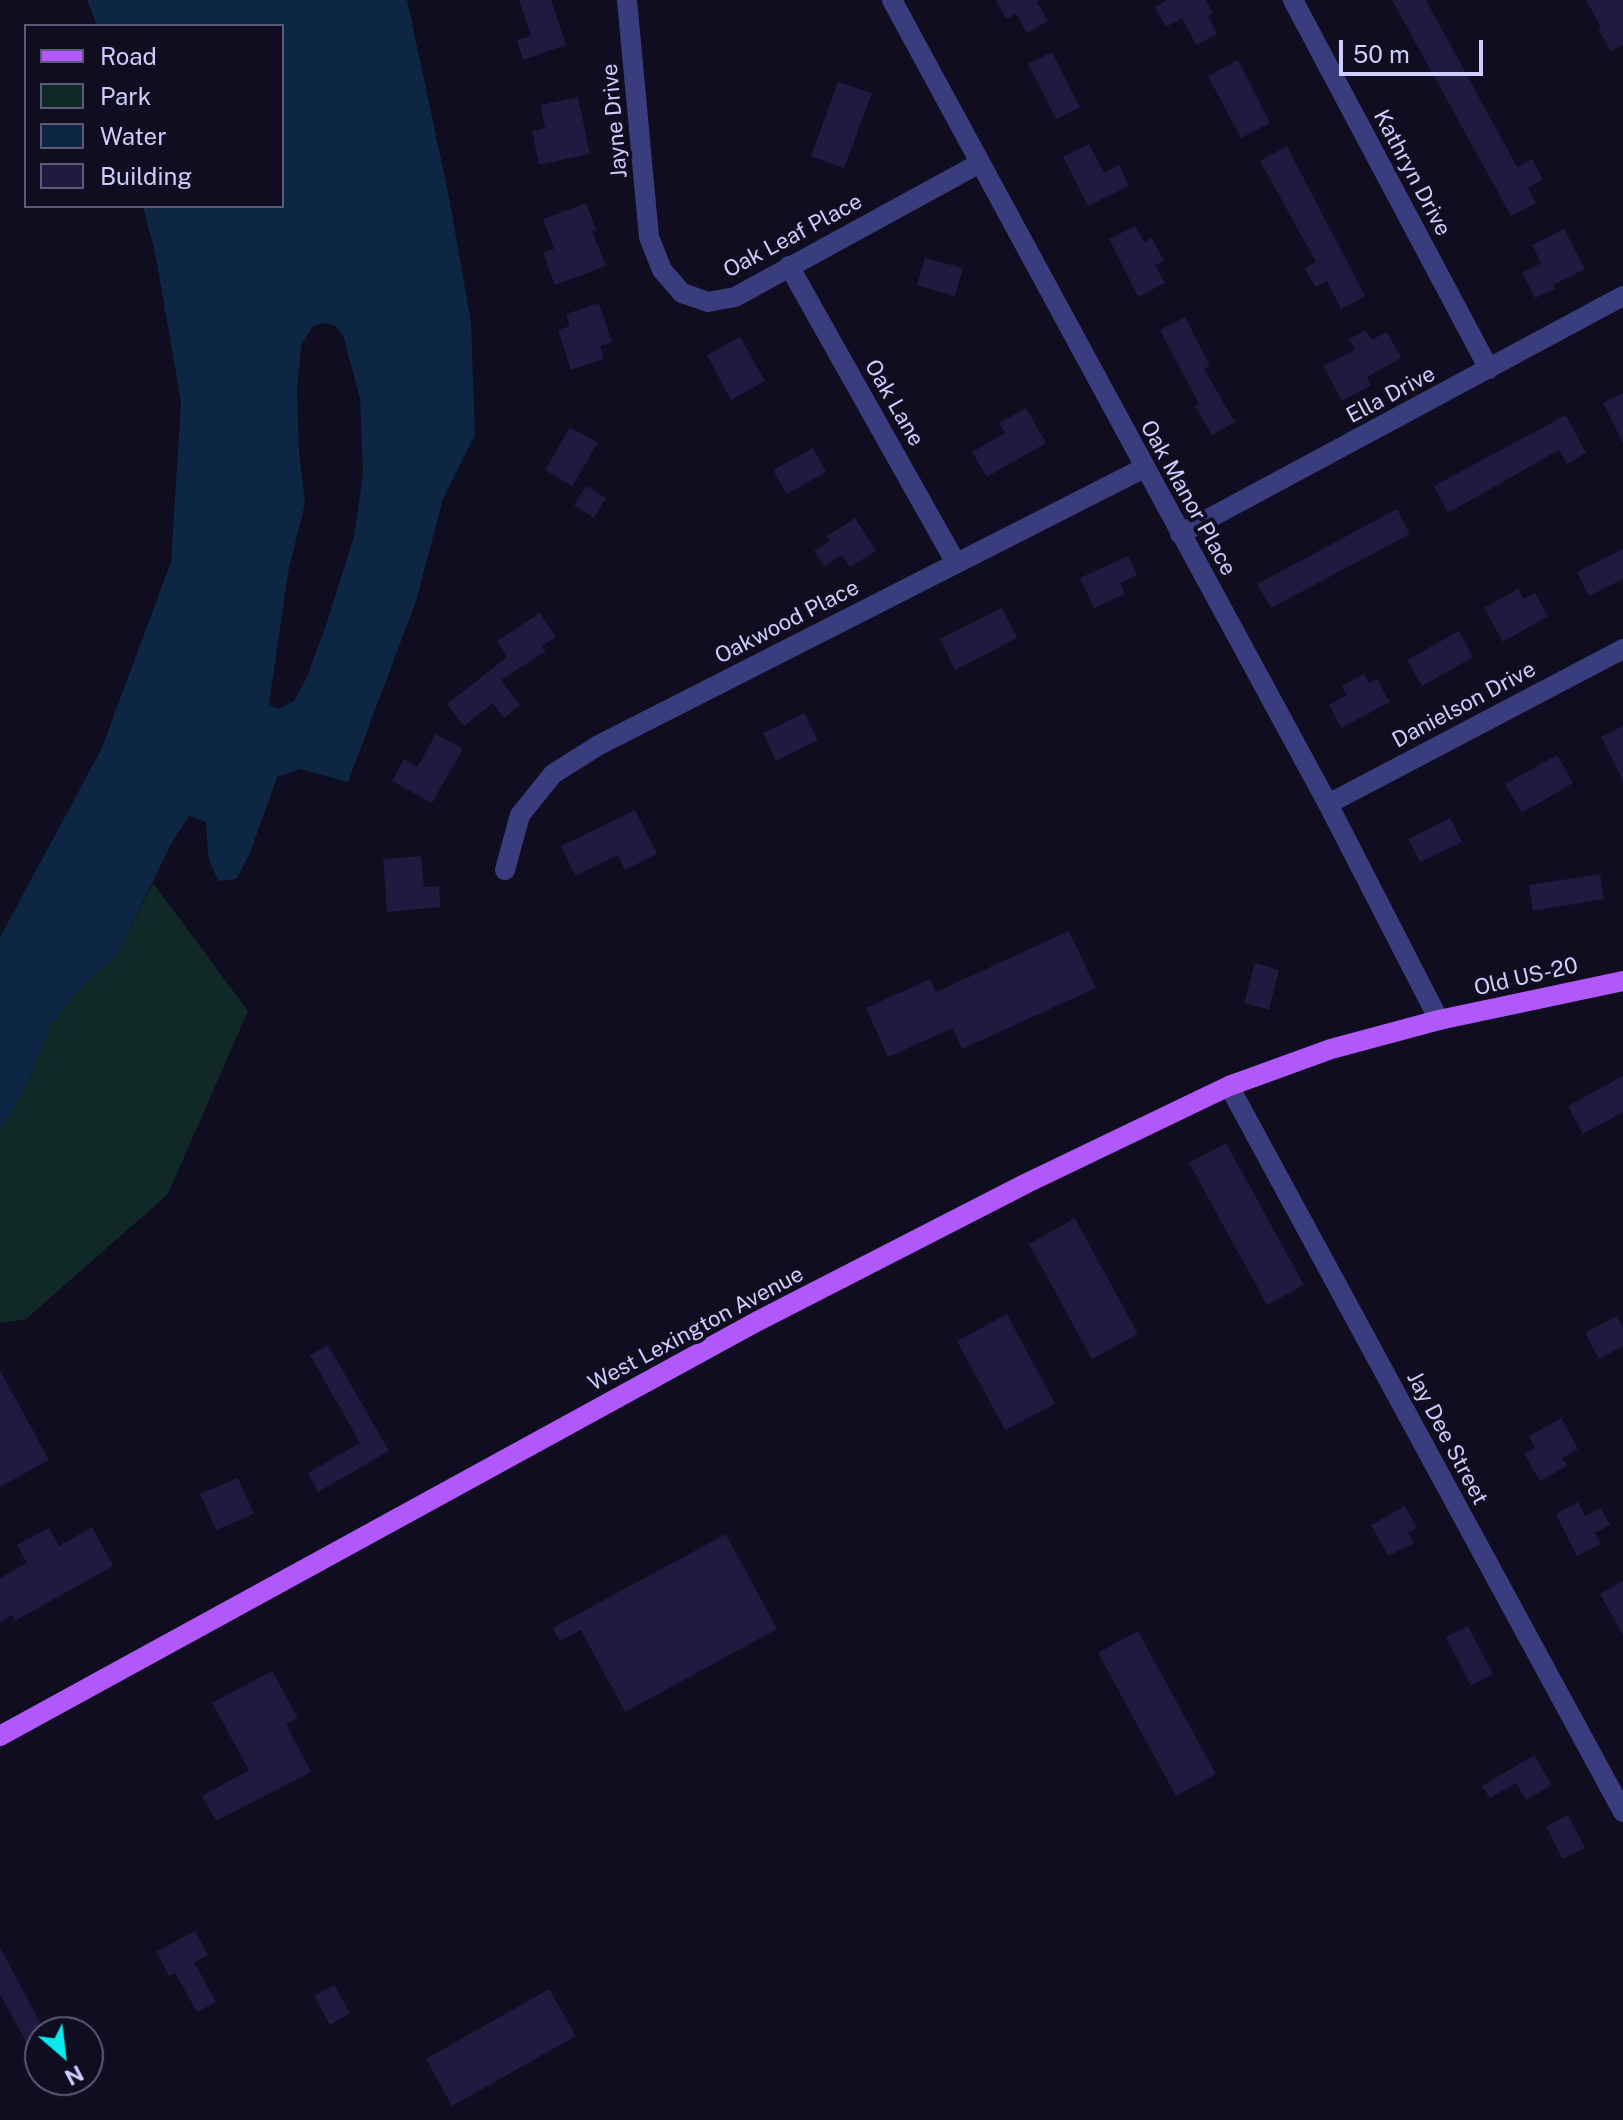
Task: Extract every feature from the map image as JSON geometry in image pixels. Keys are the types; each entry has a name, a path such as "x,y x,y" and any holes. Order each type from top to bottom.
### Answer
{"main road":[{"name":"Old US-20","path":"1439,1020 1623,981"},
{"name":"West Lexington Avenue","path":"0,1736 756,1322 911,1241 1229,1086 1331,1049 1439,1020"}],"street":[{"name":"Jayne Drive","path":"627,0 649,237"},
{"name":"Oak Manor Place","path":"892,0 1328,804 1439,1020"},
{"name":"Kathryn Drive","path":"1293,0 1489,369"},
{"name":"Oak Leaf Place","path":"649,237 662,270 682,293 708,302 735,297 980,163"},
{"name":"Oak Lane","path":"789,266 956,563"},
{"name":"Ella Drive","path":"1180,534 1623,296"},
{"name":"Oakwood Place","path":"505,870 520,815 553,774 599,745 1144,468"},
{"name":"Danielson Drive","path":"1328,804 1623,649"},
{"name":"Jay Dee Street","path":"1229,1086 1623,1812"}],"green space":[{"path":"153,883 248,1011 168,1194 26,1319 0,1323 0,1130 23,1093 53,1022 87,981 117,956"}],"water":[{"path":"87,0 407,0 448,192 471,322 475,435 443,499 416,601 348,782 300,769 277,777 250,853 236,879 218,881 208,856 206,822 189,816 171,844 117,956 87,981 53,1022 23,1093 0,1130 0,937 101,750 171,562 181,402 155,252 144,208 284,208 284,24 96,24","holes":["325,323 336,326 344,338 360,399 363,474 354,537 307,677 294,701 278,709 269,704 289,568 305,504 297,390 301,346 313,326"]}],"building":[{"path":"519,0 551,0 566,45 523,60 517,40 531,36"},
{"path":"996,0 1040,0 1037,2 1048,21 1027,33 1016,14 1006,19"},
{"path":"1167,0 1206,0 1213,13 1208,16 1217,34 1196,45 1182,18 1166,27 1155,7"},
{"path":"1392,0 1426,0 1517,167 1532,159 1543,179 1528,188 1536,203 1511,216"},
{"path":"1586,0 1623,0 1623,45 1611,52"},
{"path":"1052,52 1080,107 1056,119 1028,64"},
{"path":"1238,60 1270,123 1241,138 1208,76"},
{"path":"838,82 872,93 844,168 811,156"},
{"path":"578,97 590,154 539,165 532,131 545,128 541,105"},
{"path":"1089,144 1104,173 1119,165 1129,186 1088,206 1063,157"},
{"path":"1287,146 1365,296 1341,309 1327,281 1315,287 1305,268 1316,262 1260,161"},
{"path":"586,203 596,230 592,231 606,266 555,285 543,253 554,249 543,219"},
{"path":"1135,226 1144,242 1152,238 1164,261 1155,265 1165,283 1138,297 1109,239"},
{"path":"1564,229 1585,269 1535,298 1522,273 1541,263 1532,245"},
{"path":"925,258 963,268 955,296 917,285"},
{"path":"599,303 612,342 600,346 604,359 571,370 558,330 570,326 566,314"},
{"path":"1185,317 1210,366 1204,369 1235,422 1212,435 1160,330"},
{"path":"1366,330 1371,340 1387,332 1401,358 1367,377 1371,385 1342,401 1323,366 1355,350 1349,339"},
{"path":"740,337 765,381 731,400 707,355"},
{"path":"1623,393 1623,443 1603,403"},
{"path":"1026,408 1046,443 987,477 972,452 1005,433 999,423"},
{"path":"1566,415 1586,453 1567,464 1559,450 1448,513 1434,486"},
{"path":"570,427 598,443 572,486 545,470"},
{"path":"813,448 826,472 787,494 773,470"},
{"path":"586,486 606,498 594,518 574,505"},
{"path":"1397,509 1410,534 1271,608 1257,584"},
{"path":"855,518 876,551 850,567 842,555 824,566 814,551 830,541 827,536"},
{"path":"1623,549 1623,579 1589,596 1577,572"},
{"path":"1128,556 1137,575 1120,583 1125,594 1094,608 1080,578"},
{"path":"1518,589 1523,599 1535,593 1548,616 1503,642 1484,608"},
{"path":"1002,608 1017,638 955,670 940,639"},
{"path":"540,613 556,637 542,646 546,651 501,680 520,705 504,718 493,703 464,726 447,704 507,657 497,641"},
{"path":"1459,631 1473,657 1422,686 1407,660"},
{"path":"1364,674 1369,683 1377,679 1390,702 1341,728 1329,705 1347,695 1342,686"},
{"path":"804,713 818,740 776,761 763,733"},
{"path":"1623,726 1623,781 1601,737"},
{"path":"436,734 463,749 432,803 392,781 404,759 417,767"},
{"path":"1557,755 1573,783 1522,813 1505,784"},
{"path":"635,810 657,854 625,870 618,855 575,876 561,846"},
{"path":"1450,818 1462,842 1420,862 1408,839"},
{"path":"421,856 424,887 439,886 441,907 387,912 383,859"},
{"path":"1600,874 1604,899 1533,911 1529,885"},
{"path":"1069,931 1096,988 962,1049 953,1028 888,1057 866,1008 930,979 936,992"},
{"path":"1255,963 1279,970 1269,1010 1244,1003"},
{"path":"1623,1076 1623,1112 1583,1134 1568,1106"},
{"path":"1226,1143 1304,1285 1267,1305 1189,1163"},
{"path":"1075,1218 1138,1334 1092,1359 1029,1244"},
{"path":"1007,1314 1055,1404 1005,1430 957,1341"},
{"path":"1617,1316 1623,1328 1623,1346 1599,1359 1585,1333"},
{"path":"328,1345 389,1451 318,1492 308,1473 360,1443 310,1355"},
{"path":"0,1370 49,1460 0,1487"},
{"path":"1561,1418 1578,1449 1562,1458 1567,1466 1540,1481 1524,1454 1535,1448 1529,1436"},
{"path":"238,1478 254,1514 216,1530 200,1494"},
{"path":"1578,1502 1585,1516 1601,1508 1610,1525 1595,1533 1601,1544 1577,1556 1556,1514"},
{"path":"1405,1506 1417,1528 1408,1533 1414,1543 1388,1556 1371,1525"},
{"path":"92,1527 113,1566 15,1621 12,1615 0,1622 0,1578 27,1563 17,1545 49,1528 59,1546"},
{"path":"726,1534 777,1629 625,1712 581,1630 560,1641 552,1628"},
{"path":"1623,1581 1623,1635 1600,1594"},
{"path":"1468,1626 1493,1674 1471,1686 1446,1637"},
{"path":"1138,1631 1216,1774 1176,1796 1098,1653"},
{"path":"272,1671 298,1718 286,1724 311,1772 216,1821 202,1796 249,1770 212,1703"},
{"path":"1534,1755 1552,1785 1526,1800 1516,1783 1490,1798 1482,1786"},
{"path":"1568,1815 1585,1848 1562,1859 1546,1826"},
{"path":"195,1931 208,1955 194,1962 216,2002 197,2012 175,1973 169,1976 156,1952"},
{"path":"0,1947 37,2016 24,2016 24,2038 0,1994"},
{"path":"334,1985 350,2013 330,2025 314,1996"},
{"path":"549,1989 576,2036 452,2106 426,2059"}]}
